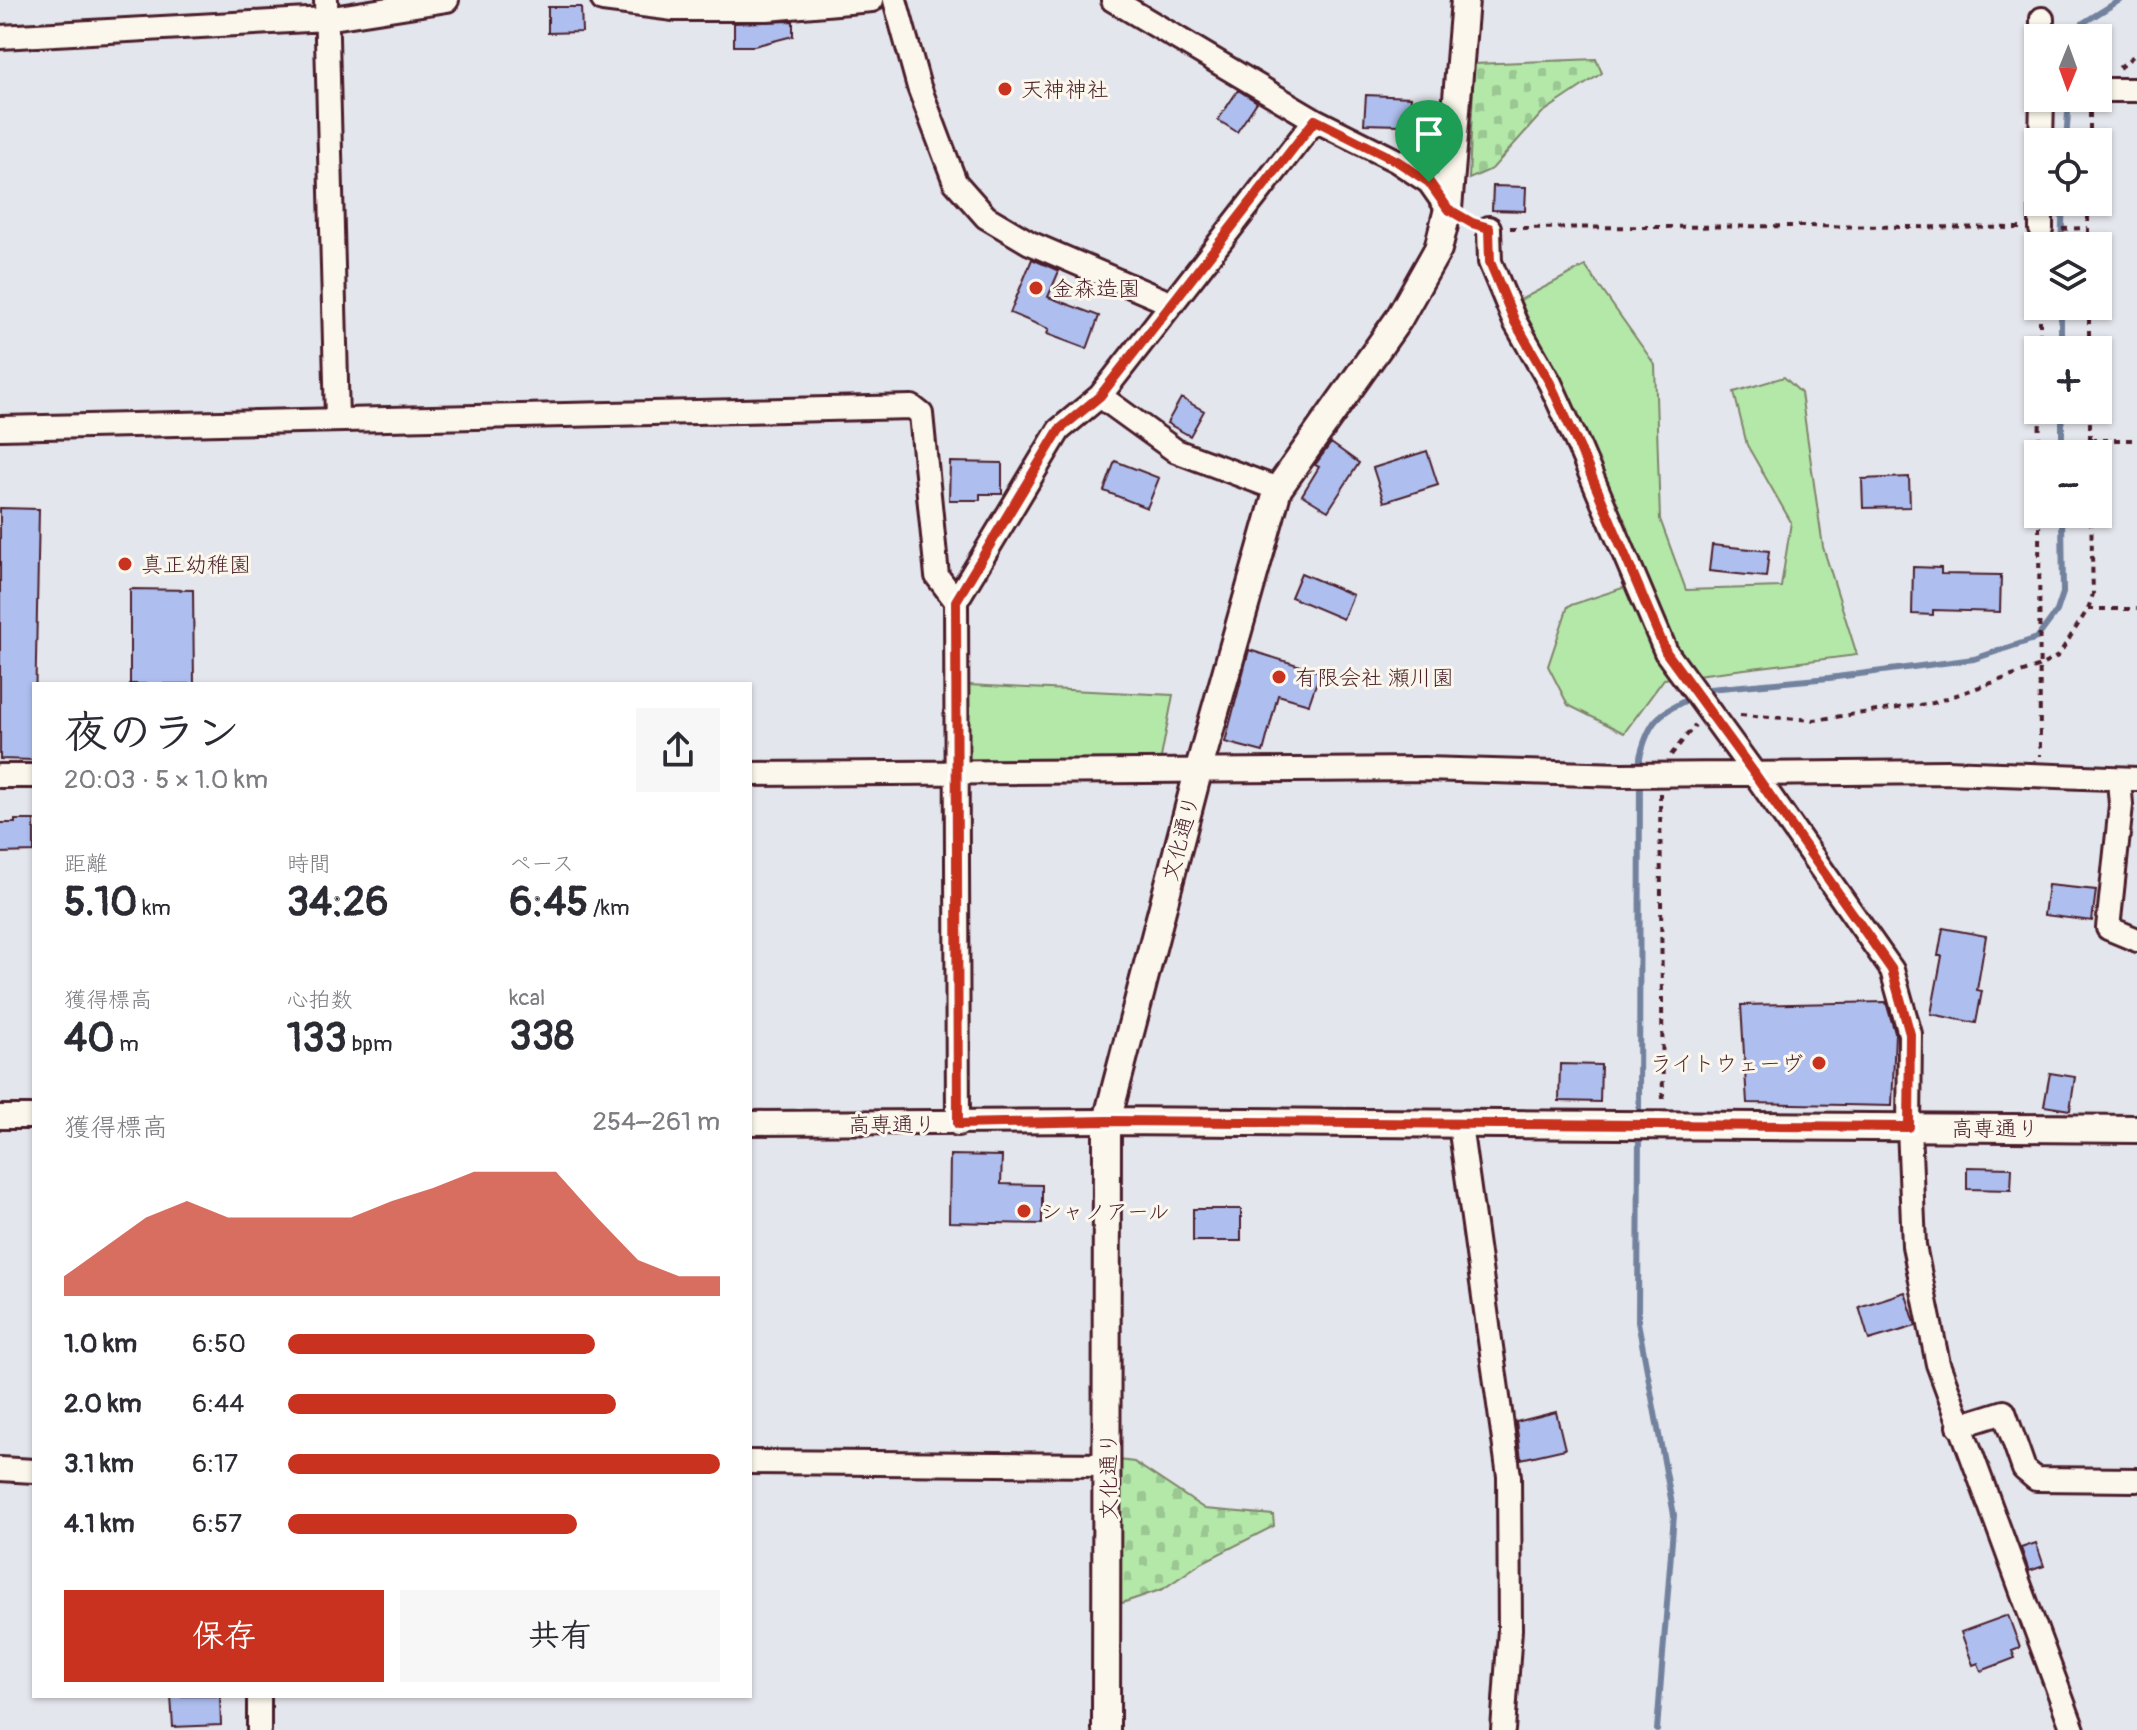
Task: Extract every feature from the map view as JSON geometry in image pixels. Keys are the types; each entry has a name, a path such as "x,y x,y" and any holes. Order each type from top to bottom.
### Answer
{"street":[{"path":"0,37 447,0"},
{"path":"603,0 674,9 767,9 872,0"},
{"path":"895,0 919,87 955,182 986,217 1030,243 1172,304"},
{"path":"1113,0 1315,120 1397,161 1429,182 1448,209"},
{"name":"文化通り","path":"1106,1730 1107,1121 1198,772 1278,489 1398,320 1438,249 1448,209 1465,0"},
{"path":"326,10 337,419"},
{"path":"2112,90 2137,90"},
{"path":"958,1124 956,601 1059,430 1100,396 1315,120"},
{"path":"2041,216 2041,229"},
{"path":"1489,228 1490,262 1515,322 1550,383 1666,652 1892,970 1910,1034 1909,1127 1914,1246 1938,1364 2073,1730"},
{"path":"1100,396 1176,451 1278,489"},
{"path":"0,428 912,407 921,414 937,576 956,601"},
{"path":"752,774 1424,769 1622,775 1946,772 2128,779 2121,805 2108,928 2137,940"},
{"path":"0,776 32,776"},
{"path":"0,1117 32,1117"},
{"name":"高専通り","path":"752,1123 1107,1121 2137,1129"},
{"path":"1460,1125 1509,1476 1510,1629 1503,1730"},
{"path":"1959,1426 2004,1412 2024,1469 2036,1479 2137,1480"},
{"path":"752,1462 1108,1465"},
{"path":"0,1469 32,1471"},
{"path":"259,1698 259,1730"}],"path":[{"path":"1489,228 1798,226 2041,229"},
{"path":"2090,424 2090,440"},
{"path":"2112,440 2137,440"},
{"path":"2039,528 2040,777"},
{"path":"2088,609 2137,609"}],"green space":[{"path":"1596,59 1602,73 1542,113 1492,169 1469,179 1474,64"},
{"path":"1585,266 1655,365 1660,519 1686,590 1781,587 1791,522 1747,445 1734,392 1784,377 1801,393 1823,547 1857,655 1664,679 1624,733 1568,705 1548,666 1568,606 1644,581 1520,300"},
{"path":"968,685 1173,695 1160,763 967,762"},
{"path":"1119,1460 1134,1462 1205,1509 1273,1515 1274,1526 1201,1563 1163,1589 1119,1604"}],"building":[{"path":"548,7 581,7 582,32 548,33"},
{"path":"793,21 793,36 754,46 734,46 734,23"},
{"path":"1238,90 1257,102 1237,132 1218,120"},
{"path":"1366,95 1411,97 1410,113 1426,114 1425,134 1400,133 1400,125 1364,124"},
{"path":"1493,186 1526,187 1525,211 1492,210"},
{"path":"1032,259 1059,271 1048,297 1099,316 1087,349 1047,334 1049,329 1010,313"},
{"path":"1181,398 1204,411 1190,436 1167,423"},
{"path":"1331,443 1359,463 1328,511 1302,495 1319,467 1315,465"},
{"path":"1427,451 1438,485 1384,502 1373,468"},
{"path":"1115,461 1159,478 1147,508 1104,491"},
{"path":"950,462 1002,463 1002,494 980,494 980,500 949,500"},
{"path":"1909,477 1910,507 1863,508 1862,479"},
{"path":"0,508 39,509 32,760 0,759"},
{"path":"1712,545 1769,551 1766,577 1709,571"},
{"path":"1913,567 1941,568 1941,574 2001,575 2000,612 1933,610 1933,615 1912,614"},
{"path":"1301,573 1353,595 1343,619 1291,597"},
{"path":"130,589 193,590 194,682 130,682"},
{"path":"1249,650 1320,672 1309,704 1278,695 1263,752 1225,742"},
{"path":"15,820 32,820 32,852 0,853 0,823 15,823"},
{"path":"2048,885 2096,890 2092,921 2044,915"},
{"path":"1943,928 1986,936 1977,990 1982,991 1976,1023 1931,1014 1942,956 1938,956"},
{"name":"ライトウェーヴ","path":"1886,1002 1895,1033 1892,1106 1747,1103 1741,1005"},
{"path":"1560,1064 1601,1065 1600,1102 1559,1101"},
{"path":"2050,1073 2075,1077 2070,1110 2044,1106"},
{"path":"950,1155 1002,1156 1001,1184 1042,1185 1042,1224 949,1222"},
{"path":"1967,1167 2012,1168 2011,1190 1967,1189"},
{"path":"1193,1209 1241,1209 1241,1241 1193,1241"},
{"path":"1905,1292 1916,1326 1869,1340 1859,1307"},
{"path":"1556,1412 1565,1449 1521,1459 1516,1422"},
{"path":"2036,1543 2044,1566 2029,1571 2021,1548"},
{"path":"2008,1615 2020,1648 2012,1651 2015,1658 1981,1671 1978,1663 1973,1665 1961,1632"},
{"path":"171,1698 220,1698 221,1725 173,1727"}],"waterway":[{"path":"2083,24 2120,0"},
{"path":"2067,128 2068,112"},
{"path":"2062,216 2062,232"},
{"path":"2061,320 2061,336"},
{"path":"2062,424 2062,440"},
{"path":"1701,693 1709,689 1829,678 1974,659 2037,638 2057,611 2063,593 2062,528"},
{"path":"1639,1119 1640,757 1656,720 1670,708 1691,698"},
{"path":"1639,1130 1638,1322 1674,1515 1657,1730"}],"place":[{"name":"天神神社","path":"1005,89"},
{"name":"金森造園","path":"1036,288"},
{"name":"真正幼稚園","path":"125,564"},
{"name":"有限会社 瀬川園","path":"1279,677"},
{"name":"ライトウェーヴ","path":"1819,1063"},
{"name":"シャノアール","path":"1024,1211"}],"route":[{"path":"1315,120 1397,161 1429,182 1448,209 1472,223 1489,228 1490,262 1515,322 1550,383 1666,652 1892,970 1910,1034 1909,1127 1107,1121 958,1124 956,601 1059,430 1100,396 1315,120"}]}
